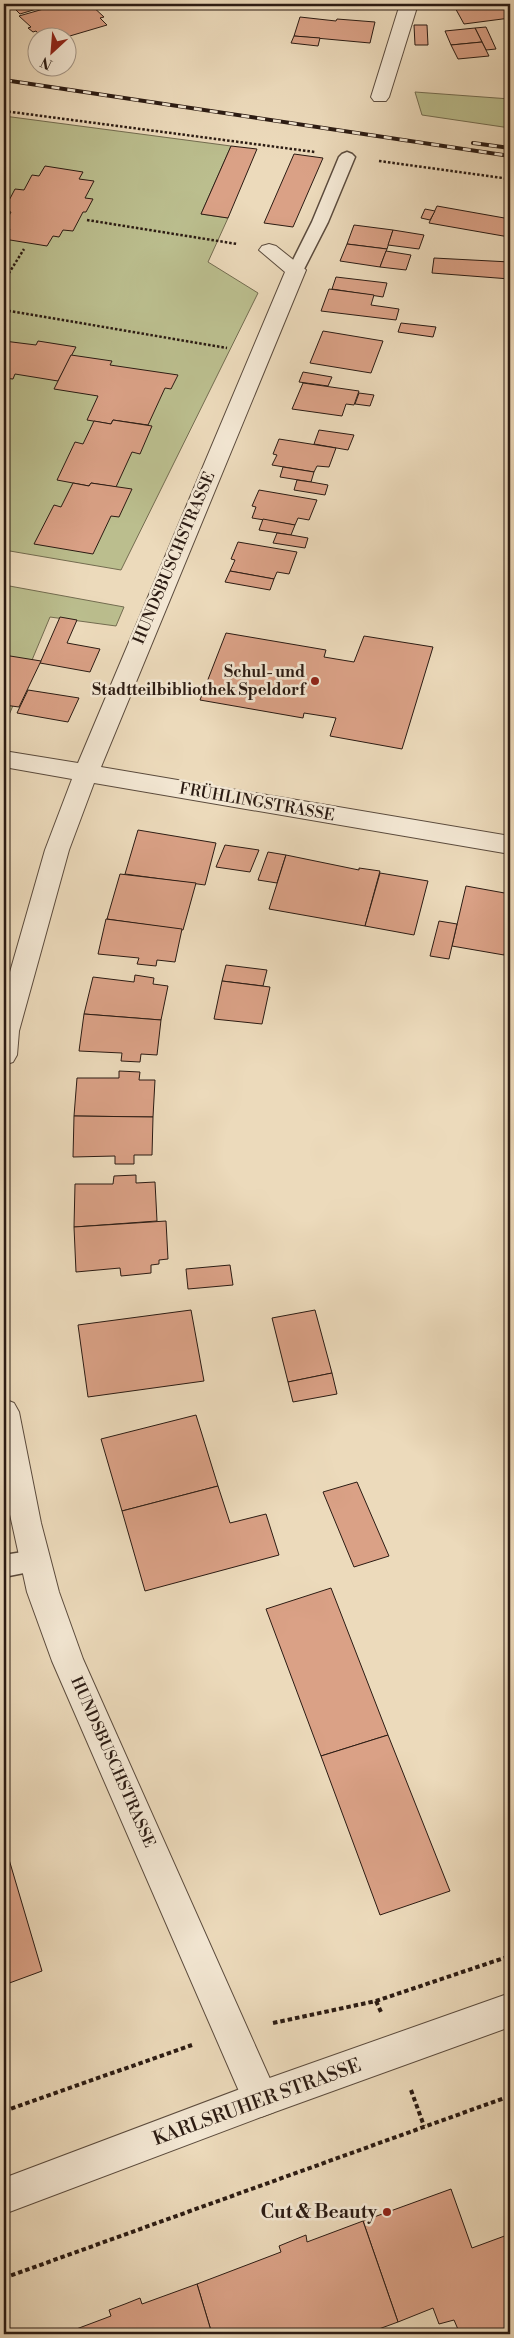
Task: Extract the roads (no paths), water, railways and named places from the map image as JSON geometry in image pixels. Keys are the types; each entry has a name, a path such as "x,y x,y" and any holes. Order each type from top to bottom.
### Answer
{"street":[{"path":"380,97 409,4"},
{"path":"269,250 296,270"},
{"name":"HUNDSBUSCHSTRASSE","path":"4,1055 6,1031 57,850 86,773 296,270"},
{"name":"FRÜHLINGSTRASSE","path":"4,759 510,845"},
{"name":"HUNDSBUSCHSTRASSE","path":"4,1412 35,1560 68,1661 112,1754 230,2032 261,2099"},
{"name":"KARLSRUHER STRASSE","path":"4,2196 261,2099 510,2010"}],"lane":[{"path":"296,270 320,222 347,157"},
{"path":"4,1566 35,1560"}],"railway":[{"path":"4,80 510,156"},
{"path":"473,143 510,148"}],"place":[{"name":"Schul- und Stadtteilbibliothek Speldorf","path":"315,681"},
{"name":"Cut & Beauty","path":"387,2212"}]}
